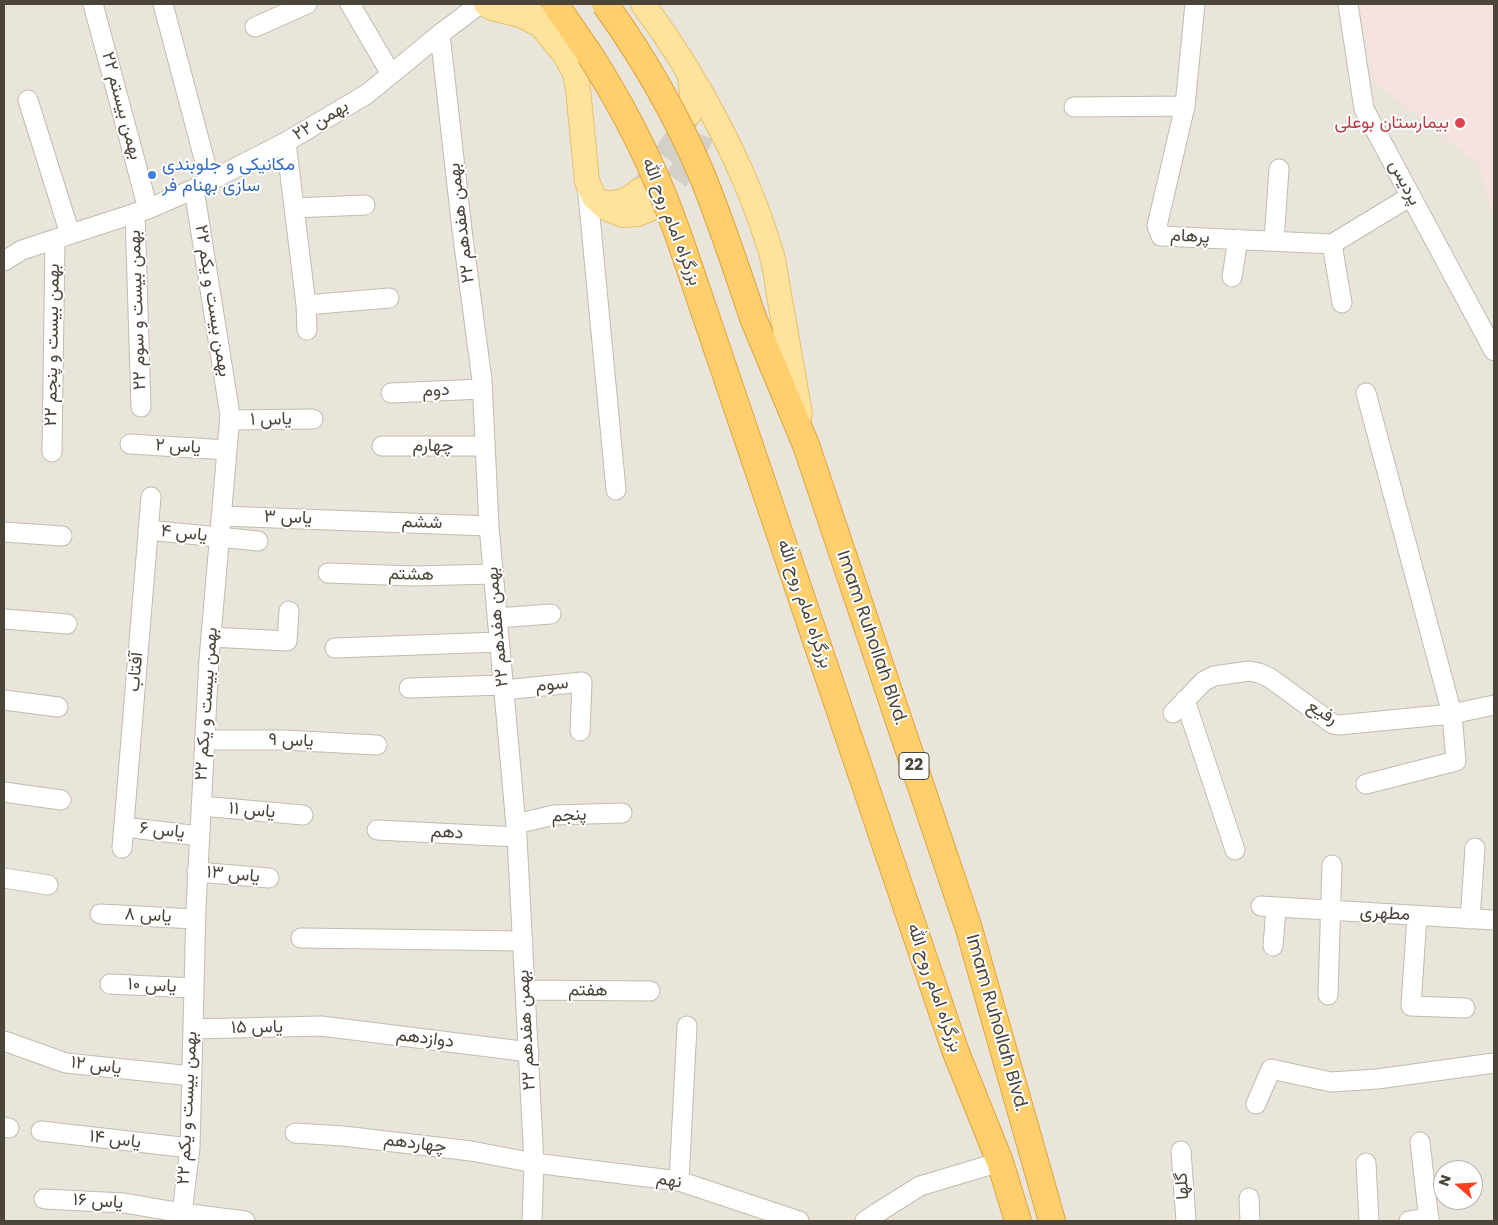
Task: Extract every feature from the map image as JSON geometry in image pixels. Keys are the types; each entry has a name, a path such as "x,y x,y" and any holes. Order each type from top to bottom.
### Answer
{"highway":[{"name":"بزرگراه امام روح الله","path":"555,4 590,55 625,114 647,158 674,221 955,1050 1000,1162 1018,1221"},
{"name":"Imam Ruhollah Blvd.","path":"604,4 652,75 690,149 717,212 753,318 806,445 969,929 1052,1221"}],"main road":[{"path":"486,4 492,8 526,17 547,32"},
{"path":"524,4 568,59 576,78 590,191 598,202 609,210 623,214 637,214 645,200"},
{"path":"642,4 687,69 721,130 741,174 771,252 806,445"},
{"path":"687,69 692,93 689,114"},
{"path":"700,92 704,114 702,135"}],"street":[{"name":"۲۲ بهمن بیستم","path":"93,4 142,211"},
{"name":"۲۲ بهمن بیست و یکم","path":"163,4 202,185 229,420 204,740 195,918 190,1148 181,1217"},
{"path":"255,26 308,4"},
{"path":"350,4 391,74"},
{"name":"۲۲ بهمن","path":"4,261 22,250 142,211 202,185 286,142 366,94 480,4"},
{"name":"پرهام","path":"1195,4 1185,106 1157,226 1161,236 1332,244"},
{"name":"پردیس","path":"1348,4 1364,109 1494,351"},
{"name":"۲۲ بهمن هفدهم","path":"440,34 482,389 489,526 517,831 534,1163 532,1221"},
{"name":"۲۲ بهمن بیست و پنجم","path":"28,100 62,236 52,452"},
{"path":"1074,107 1185,106"},
{"path":"286,142 306,305 307,330"},
{"path":"1274,241 1279,169"},
{"path":"587,178 616,490"},
{"path":"1342,303 1332,244 1411,196"},
{"path":"294,208 365,205"},
{"name":"۲۲ بهمن بیست و سوم","path":"141,407 142,211"},
{"path":"1232,277 1238,239"},
{"path":"306,305 389,298"},
{"name":"دوم","path":"391,393 482,389"},
{"path":"1366,393 1452,714 1456,761 1366,784"},
{"name":"یاس ۱","path":"229,420 314,419"},
{"name":"یاس ۲","path":"130,444 227,450"},
{"name":"چهارم","path":"382,446 485,446"},
{"name":"آفتاب","path":"122,848 151,497"},
{"name":"یاس ۳","path":"221,516 355,521"},
{"name":"ششم","path":"355,521 489,526"},
{"name":"یاس ۴","path":"148,530 258,541"},
{"path":"4,532 62,536"},
{"name":"هشتم","path":"328,573 414,576 493,574"},
{"path":"211,637 287,641 289,611"},
{"path":"497,618 551,614"},
{"path":"4,619 67,624"},
{"path":"335,648 500,642"},
{"name":"رفیع","path":"1235,850 1179,706 1204,681 1214,676 1249,671 1259,673 1270,678 1333,724 1339,725 1452,714 1494,705"},
{"name":"سوم","path":"504,687 582,682 580,731"},
{"path":"409,688 504,687"},
{"path":"4,700 58,707"},
{"name":"یاس ۹","path":"204,740 284,740 377,745"},
{"path":"4,792 61,800"},
{"name":"یاس ۱۱","path":"201,806 303,815"},
{"name":"پنجم","path":"517,831 554,815 622,813"},
{"name":"یاس ۶","path":"124,827 200,836"},
{"name":"دهم","path":"377,830 517,831"},
{"path":"1470,919 1476,848"},
{"path":"1328,995 1332,865"},
{"name":"یاس ۱۳","path":"197,872 269,878"},
{"path":"4,878 48,885"},
{"name":"مطهری","path":"1273,946 1269,907 1494,920"},
{"name":"یاس ۸","path":"100,914 195,918"},
{"path":"1416,916 1411,1006 1466,1008"},
{"path":"301,938 523,941"},
{"name":"یاس ۱۰","path":"110,984 194,988"},
{"name":"هفتم","path":"525,990 650,991"},
{"name":"یاس ۱۵","path":"193,1029 321,1026"},
{"name":"دوازدهم","path":"321,1026 529,1052"},
{"path":"679,1181 686,1026"},
{"name":"یاس ۱۲","path":"4,1042 66,1063 192,1076"},
{"path":"1256,1104 1271,1069 1331,1082 1377,1079 1494,1063"},
{"name":"یاس ۱۴","path":"41,1131 190,1148"},
{"name":"چهاردهم","path":"295,1133 343,1136 471,1151 534,1163"},
{"path":"1409,1221 1429,1219 1420,1142"},
{"name":"گلها","path":"1181,1151 1186,1221"},
{"path":"865,1221 920,1186 1000,1162"},
{"name":"نهم","path":"534,1163 679,1181 799,1221"},
{"path":"1366,1163 1369,1221"},
{"name":"یاس ۱۶","path":"44,1198 124,1203 181,1217 245,1221"},
{"path":"1249,1198 1250,1221"}],"shaded area":[{"path":"4,4 1494,4 1494,1221 4,1221"},
{"name":"بیمارستان بوعلی","path":"1359,4 1494,4 1494,221 1479,164 1373,81"}],"tunnel":[{"path":"644,186 680,133 688,116"},
{"path":"653,207 666,194 680,174 702,135"}],"place":[{"name":"بیمارستان بوعلی","path":"1460,123"},
{"name":"مکانیکی و جلوبندی سازی بهنام فر","path":"152,175"}]}
